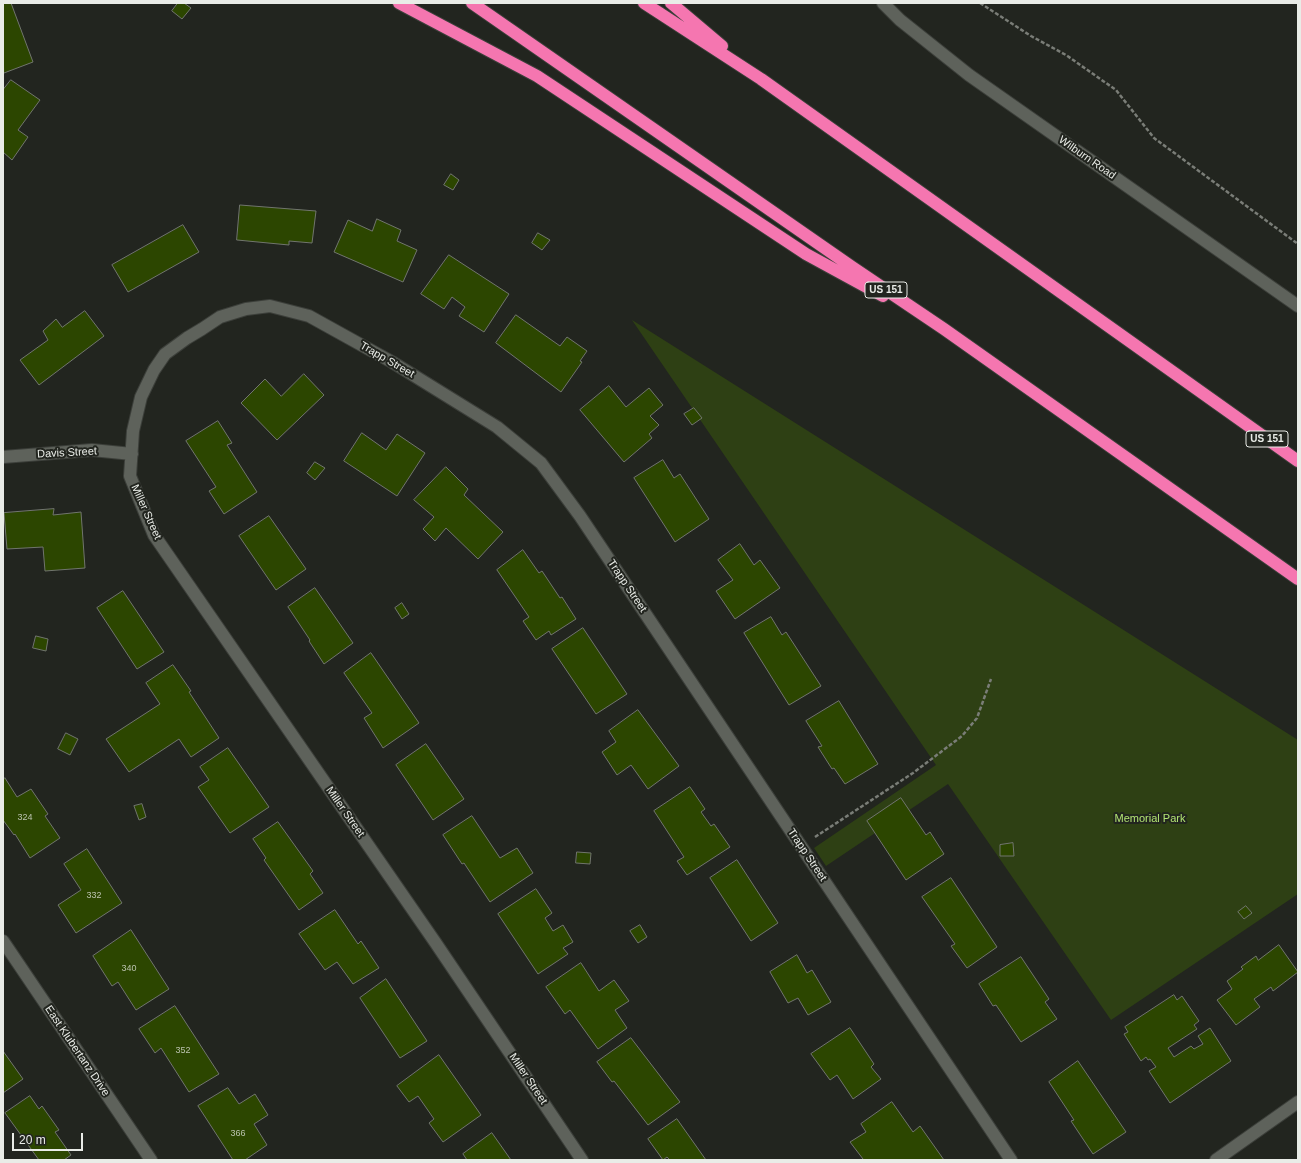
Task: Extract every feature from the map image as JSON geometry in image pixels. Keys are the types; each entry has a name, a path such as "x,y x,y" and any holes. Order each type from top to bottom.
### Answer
{"highway":[{"path":"399,3 537,76 806,254 944,328"},
{"name":"US 151","path":"472,3 839,258 944,328 1298,579"},
{"name":"US 151","path":"644,3 761,79 1298,461"},
{"path":"671,3 761,79"}],"street":[{"name":"Wilburn Road","path":"882,3 900,20 970,75 1298,306"},
{"name":"Trapp Street","path":"132,454 133,431 141,398 154,370 165,354 220,317 246,309 270,306 309,316 392,362 497,427 540,463 584,523 1010,1160"},
{"name":"Davis Street","path":"3,457 92,450 132,454"},
{"name":"Miller Street","path":"132,454 130,476 154,535 435,942 582,1160"},
{"name":"East Klubertanz Drive","path":"3,941 151,1160"},
{"path":"1216,1160 1298,1102"}],"path":[{"path":"980,3 1031,36 1066,56 1116,90 1154,138 1298,244"},
{"path":"801,846 913,773 962,736 977,718 991,679"}],"green space":[{"name":"Memorial Park","path":"632,320 1298,740 1298,894 1111,1020 948,784 826,866 814,848 936,765"}],"building":[{"path":"3,3 11,3 33,62 4,73"},
{"path":"178,3 184,3 191,8 182,19 172,11"},
{"path":"11,80 40,100 18,130 28,137 12,160 3,152 3,90"},
{"path":"451,174 459,180 453,190 444,185"},
{"path":"240,205 316,211 312,243 289,241 289,245 237,240"},
{"path":"377,219 401,230 397,241 417,250 403,282 334,252 348,220 372,231"},
{"path":"183,225 199,252 128,292 112,265"},
{"path":"538,233 550,240 542,250 532,243"},
{"path":"449,255 509,294 484,332 459,316 465,307 452,297 444,309 421,294"},
{"path":"85,311 104,336 39,385 20,360 48,340 43,331 56,319 62,327"},
{"path":"516,315 560,346 567,337 587,351 580,361 582,362 561,392 496,343"},
{"path":"304,374 324,395 277,440 241,403 265,379 281,396"},
{"path":"609,386 626,407 649,388 663,405 650,416 659,425 649,434 652,438 624,462 580,410"},
{"path":"694,408 702,418 692,425 684,414"},
{"path":"218,421 232,443 227,445 257,492 224,514 209,491 216,487 186,441"},
{"path":"362,433 386,450 397,434 425,453 397,496 344,461"},
{"path":"663,460 674,478 680,474 709,519 675,542 634,478"},
{"path":"315,462 325,468 315,480 307,473"},
{"path":"446,467 468,489 464,495 503,532 478,559 446,528 435,541 423,529 434,517 414,500"},
{"path":"54,509 53,515 81,512 85,568 45,571 43,547 7,549 4,513"},
{"path":"269,516 306,569 276,590 239,536"},
{"path":"740,544 754,565 760,560 780,588 735,619 716,591 733,580 718,560"},
{"path":"523,550 539,573 542,571 560,598 562,597 576,619 551,635 549,631 536,640 523,621 529,617 497,570"},
{"path":"315,588 353,643 324,664 288,607"},
{"path":"123,591 164,652 137,669 97,608"},
{"path":"402,603 409,614 402,619 395,608"},
{"path":"771,617 782,635 786,632 821,686 789,705 744,633"},
{"path":"583,628 627,694 596,714 552,649"},
{"path":"36,636 48,639 46,651 33,648"},
{"path":"371,653 419,723 383,748 364,718 372,713 344,673"},
{"path":"173,665 191,691 189,692 219,738 191,757 179,739 129,772 106,739 160,704 146,683"},
{"path":"839,701 878,764 845,784 834,768 832,769 818,747 822,746 806,721"},
{"path":"638,710 679,766 648,789 631,765 617,775 602,752 616,742 609,731"},
{"path":"66,733 78,739 70,755 58,749"},
{"path":"426,744 464,799 433,820 396,765"},
{"path":"228,748 269,807 230,833 198,787 209,780 200,767"},
{"path":"5,778 17,797 31,789 48,814 45,816 60,838 30,858 15,834 14,835 3,820 3,780"},
{"path":"690,787 705,809 701,812 711,826 714,824 730,847 687,875 677,861 684,857 654,811"},
{"path":"901,798 926,835 930,832 944,854 906,880 867,821"},
{"path":"142,804 146,817 139,820 134,806"},
{"path":"472,816 500,858 517,848 533,873 490,902 443,835"},
{"path":"278,822 313,871 310,874 323,893 299,910 264,860 266,858 253,839"},
{"path":"1013,843 1014,856 1000,856 1000,845"},
{"path":"87,849 122,903 76,933 58,905 81,890 64,864"},
{"path":"577,852 591,853 590,864 576,863"},
{"path":"737,860 778,923 751,941 710,878"},
{"path":"951,878 997,947 967,968 951,946 955,944 922,897"},
{"path":"536,889 552,913 545,918 553,931 563,925 573,942 563,948 568,954 538,974 498,914"},
{"path":"1246,906 1252,913 1244,919 1238,912"},
{"path":"335,910 358,944 361,941 379,968 353,984 337,962 325,970 299,934"},
{"path":"640,925 647,937 638,943 630,931"},
{"path":"131,930 169,989 136,1010 118,982 112,986 93,956"},
{"path":"1279,945 1298,972 1273,991 1271,987 1254,999 1260,1007 1236,1025 1217,1000 1232,989 1227,981 1243,969 1241,967 1256,956 1258,960"},
{"path":"797,955 807,973 812,970 831,1002 808,1015 798,998 788,1003 770,972"},
{"path":"1021,957 1049,999 1045,1002 1057,1019 1021,1042 996,1005 993,1006 979,984"},
{"path":"581,963 599,991 614,980 629,1001 615,1010 627,1028 598,1049 570,1010 565,1014 546,987"},
{"path":"386,979 427,1041 400,1058 360,998"},
{"path":"1174,995 1177,1000 1182,996 1199,1021 1194,1025 1197,1029 1168,1048 1174,1057 1191,1046 1194,1049 1203,1044 1198,1036 1210,1028 1231,1061 1170,1103 1149,1071 1156,1067 1150,1059 1148,1060 1146,1057 1141,1061 1124,1034 1128,1032 1125,1027"},
{"path":"175,1006 219,1074 189,1092 161,1048 155,1053 139,1029"},
{"path":"850,1028 874,1064 871,1067 881,1079 853,1099 837,1075 830,1080 811,1054"},
{"path":"631,1038 680,1102 648,1125 614,1081 612,1082 597,1062"},
{"path":"3,1051 23,1079 3,1093"},
{"path":"439,1055 481,1115 443,1142 429,1123 434,1119 418,1096 409,1102 397,1086"},
{"path":"1078,1061 1126,1132 1093,1154 1071,1121 1074,1120 1049,1082"},
{"path":"228,1088 239,1104 255,1094 268,1115 254,1124 267,1145 245,1160 233,1160 198,1106"},
{"path":"30,1096 39,1109 42,1106 59,1130 55,1132 71,1155 64,1160 39,1160 5,1113"},
{"path":"892,1102 913,1132 920,1126 944,1160 861,1160 863,1159 850,1142 866,1132 861,1124"},
{"path":"677,1119 706,1160 670,1160 667,1157 663,1160 648,1139"},
{"path":"492,1133 511,1160 467,1160 463,1154"}]}
